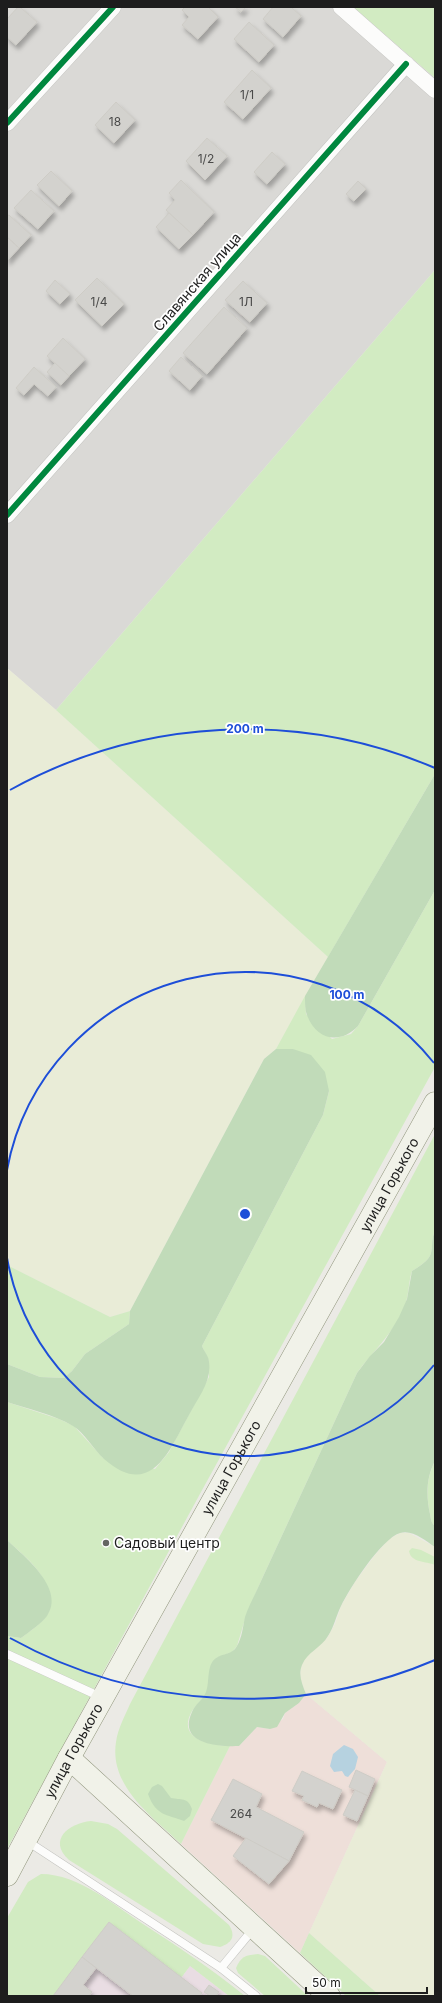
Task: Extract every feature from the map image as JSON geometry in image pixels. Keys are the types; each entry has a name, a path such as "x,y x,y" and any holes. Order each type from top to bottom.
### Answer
{"main road":[{"name":"улица Горького","path":"7,1875 69,1758 435,1103"},
{"path":"69,1758 329,1996"}],"street":[{"path":"7,123 113,7"},
{"path":"342,7 435,90"},
{"name":"Славянская улица","path":"7,515 406,64"}],"lane":[{"path":"7,1654 103,1698"},
{"path":"26,1840 221,1968 256,1996"},
{"path":"221,1968 254,1928"}],"shaded area":[{"path":"7,7 353,7 435,78 435,270 56,710 7,668"},
{"path":"306,1694 387,1762 300,1953 181,1844 230,1746 239,1746 257,1727 270,1729 283,1719 285,1713 299,1703"},
{"path":"109,1922 182,1977 190,1966 229,1996 53,1996"}],"green space":[{"path":"353,7 435,7 435,78"},
{"path":"435,270 435,774 328,957 56,710"},
{"path":"7,668 56,710 328,957 276,1049 264,1059 130,1311 110,1317 7,1265"},
{"path":"435,774 435,890 358,1026 344,1036 329,1037 316,1030 311,1023 305,1008 305,996"},
{"path":"435,890 435,1067 201,1492 7,1849 7,1636 21,1638 41,1622 47,1615 50,1608 50,1598 43,1578 33,1564 7,1540 7,1402 59,1419 74,1426 103,1458 155,1469 169,1452 209,1377 209,1361 202,1346 323,1115 329,1091 293,1049 276,1049 305,996 306,1014 332,1039 351,1034 358,1026"},
{"path":"276,1049 293,1049 311,1055 325,1072 329,1091 323,1115 202,1346 209,1360 206,1383 174,1443 166,1456 157,1466 146,1473 134,1474 120,1470 104,1459 73,1426 49,1415 7,1402 7,1364 40,1377 64,1378 72,1371 85,1354 129,1324 130,1311 264,1059"},
{"path":"435,1134 435,1231 430,1256 420,1266 412,1271 407,1298 399,1318 386,1338 357,1373 261,1581 246,1616 237,1646 232,1652 216,1658 211,1681 206,1694 192,1711 188,1721 188,1728 192,1734 205,1742 230,1746 181,1844 146,1812 126,1787 119,1773 116,1758 116,1742 120,1727 130,1704"},
{"path":"435,1231 435,1461 428,1480 427,1494 431,1519 435,1526 435,1547 419,1536 405,1532 392,1537 375,1554 345,1598 328,1636 322,1644 304,1661 300,1676 306,1694 299,1703 285,1713 277,1727 270,1729 257,1727 239,1746 221,1746 202,1741 195,1737 190,1731 189,1723 193,1709 206,1692 209,1669 216,1658 233,1651 239,1643 248,1608 357,1373 370,1356 384,1342 399,1317 407,1299 412,1271 423,1264 430,1256"},
{"path":"7,1265 110,1317 130,1311 129,1324 85,1354 72,1371 64,1378 40,1377 7,1364"},
{"path":"435,1461 435,1526 431,1519 427,1494 428,1480"},
{"path":"400,1533 409,1533 435,1547 435,1996 380,1996 309,1933 387,1762 306,1694 300,1678 301,1667 305,1657 327,1638 335,1624 341,1606 355,1582 389,1539"},
{"path":"7,1540 32,1564 40,1574 47,1584 51,1595 51,1606 47,1616 21,1638 7,1636"},
{"path":"412,1548 421,1550 435,1557 435,1565 413,1558 409,1551"},
{"path":"158,1784 162,1786 171,1798 188,1802 192,1809 190,1816 184,1821 162,1813 154,1807 148,1794 152,1787"},
{"path":"91,1821 108,1824 117,1829 229,1925 232,1933 232,1939 220,1947 203,1944 69,1860 63,1853 60,1846 60,1839 75,1825"},
{"path":"41,1874 55,1875 69,1879 96,1892 221,1977 245,1996 229,1996 190,1966 181,1978 109,1922 53,1996 7,1996 7,1918 28,1882"},
{"path":"309,1933 380,1996 346,1996 300,1953"},
{"path":"258,1954 265,1956 308,1996 265,1996 238,1973 236,1968 244,1957"}],"water":[{"path":"344,1745 353,1749 358,1757 355,1769 348,1777 345,1776 342,1771 334,1772 330,1766 333,1754"}],"building":[{"path":"18,7 20,7 37,22 16,45 7,37 7,19"},
{"path":"185,7 208,7 218,17 198,39 182,25 189,17 182,10"},
{"path":"235,7 246,7 241,12"},
{"path":"273,7 291,7 301,16 283,37 263,19"},
{"path":"249,22 274,45 259,62 234,39"},
{"path":"252,70 271,88 243,119 224,102"},
{"path":"116,102 135,120 114,143 95,125"},
{"path":"207,138 227,156 205,180 186,161"},
{"path":"272,152 285,164 267,184 254,172"},
{"path":"51,171 72,191 59,206 37,185"},
{"path":"181,180 214,212 193,235 166,210 175,200 169,193"},
{"path":"358,181 366,189 354,201 346,194"},
{"path":"31,190 54,211 38,229 14,208"},
{"path":"169,213 193,235 179,249 156,227"},
{"path":"9,215 31,235 19,248 7,237 7,216"},
{"path":"7,237 19,248 7,261"},
{"path":"97,278 124,304 102,326 75,300"},
{"path":"55,280 70,294 60,304 46,291"},
{"path":"243,281 267,303 250,322 225,300"},
{"path":"224,307 247,328 207,374 183,353"},
{"path":"63,338 85,359 69,376 47,356"},
{"path":"181,357 202,376 190,390 169,371"},
{"path":"55,363 69,376 61,385 47,372"},
{"path":"34,367 56,387 48,396 34,384 24,395 16,388"},
{"path":"356,1770 375,1779 368,1796 349,1787"},
{"path":"302,1771 342,1790 333,1809 319,1803 317,1807 302,1800 304,1796 292,1791"},
{"path":"233,1779 262,1794 256,1807 304,1832 289,1861 211,1820"},
{"path":"355,1790 368,1796 357,1821 343,1815"},
{"path":"246,1838 289,1861 269,1884 233,1856"},
{"path":"109,1922 202,1993 200,1996 133,1996 82,1957"},
{"path":"82,1957 96,1968 83,1985 92,1992 89,1996 53,1996"},
{"path":"209,1985 219,1992 216,1996 210,1996 204,1992"}],"cycle path":[{"path":"7,123 113,7"},
{"path":"7,515 406,64"}],"place":[{"name":"Садовый центр","path":"106,1543"}]}
